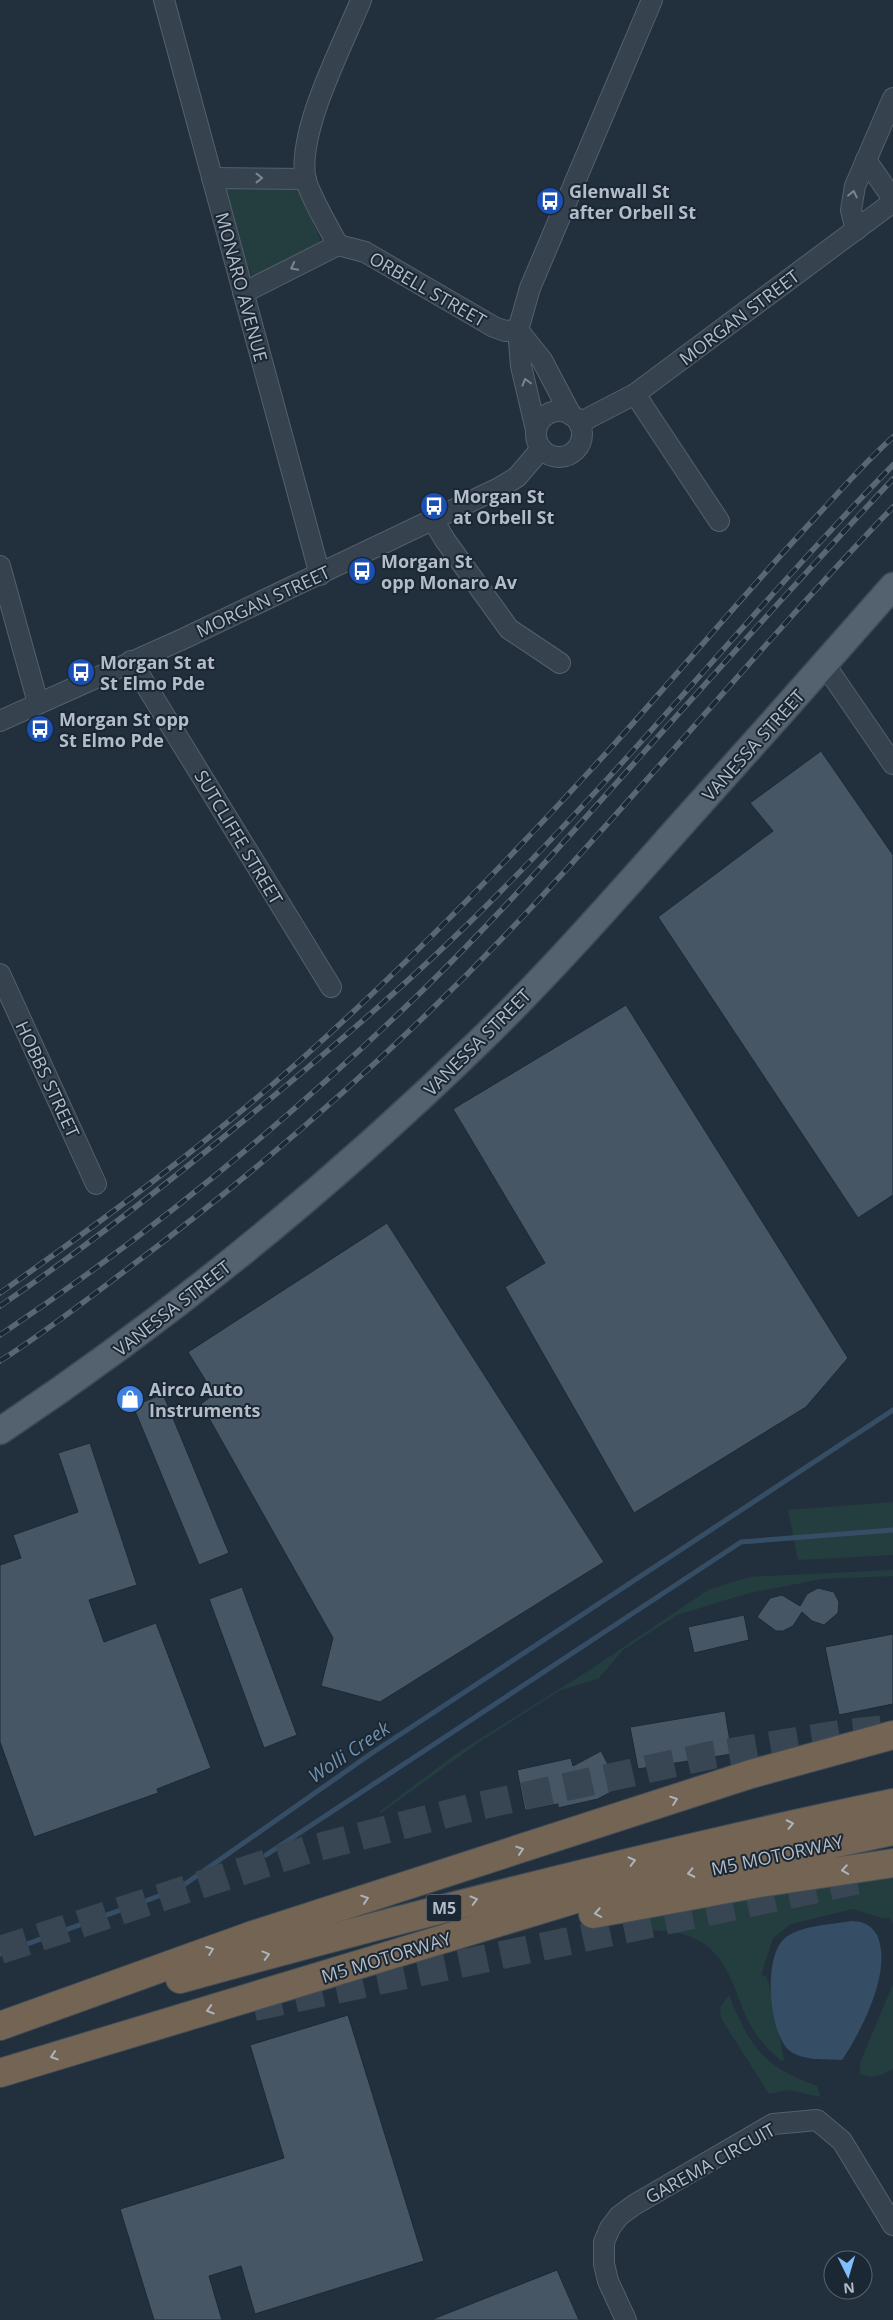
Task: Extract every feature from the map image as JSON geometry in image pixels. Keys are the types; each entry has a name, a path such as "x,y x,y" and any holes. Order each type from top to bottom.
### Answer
{"highway":[{"path":"0,2027 253,1935 750,1774 893,1735"},
{"name":"M5 MOTORWAY","path":"0,2027 548,1881 730,1836 893,1803"},
{"name":"M5 MOTORWAY","path":"0,2074 579,1898 893,1831"},
{"path":"256,1996 576,1917 759,1883 893,1863"}],"main road":[{"name":"VANESSA STREET","path":"0,1431 103,1360 231,1263 351,1162 405,1112 482,1039 597,920 825,665 893,586"}],"street":[{"name":"MONARO AVENUE","path":"164,0 320,575"},
{"path":"243,293 338,245 306,179 305,146 309,128 361,0"},
{"path":"518,330 542,360 582,435 580,443 570,454 554,457 541,449 536,437 521,366 518,330 530,288 652,0"},
{"path":"856,230 851,210 852,199 866,160 893,98"},
{"path":"866,160 893,200"},
{"path":"212,178 306,179"},
{"name":"MORGAN STREET","path":"575,419 635,394 856,230 893,200"},
{"name":"ORBELL STREET","path":"338,245 365,252 433,290 480,320 505,331 518,330"},
{"path":"635,394 719,521"},
{"path":"536,430 543,418 549,413 564,412 575,419"},
{"name":"MORGAN STREET","path":"0,721 320,575 434,520 517,477 541,449"},
{"path":"434,520 444,540 509,629 560,663"},
{"path":"0,566 38,703"},
{"name":"SUTCLIFFE STREET","path":"131,661 330,987"},
{"path":"825,665 893,764"},
{"name":"HOBBS STREET","path":"0,974 96,1184"},
{"name":"GAREMA CIRCUIT","path":"626,2320 608,2281 604,2264 604,2242 610,2228 634,2205 773,2124 817,2120 842,2141 893,2225"}],"green space":[{"path":"297,184 322,243 253,278 239,247 219,187"},
{"path":"893,1502 893,1555 798,1560 788,1510"},
{"path":"893,1570 893,1576 822,1579 749,1593 677,1615 623,1650 599,1678 559,1691 478,1743 381,1813 380,1811 456,1754 588,1671 708,1590 749,1577"},
{"path":"893,1876 893,1924 890,1918 882,1918 853,1909 791,1924 773,1938 761,1975 766,1976 769,1984 784,2060 781,2061 764,2045 754,2031 727,1972 714,1952 694,1938 674,1932 646,1929 628,1922 731,1901"},
{"path":"893,1984 893,2069 877,2076 865,2076 860,2074 860,2063"},
{"path":"729,1995 744,2028 761,2053 783,2071 817,2086 821,2097 788,2090 769,2094 721,2018 720,2007"}],"water":[{"path":"851,1921 869,1926 877,1935 881,1949 878,1982 866,2016 842,2060 815,2059 796,2054 790,2051 783,2042 777,2030 773,2014 771,1980 777,1950 783,1940 797,1931 815,1926"}],"building":[{"path":"821,751 893,855 893,1195 858,1218 658,917 773,831 750,803"},
{"path":"626,1005 848,1358 806,1407 634,1513 505,1287 545,1263 453,1109"},
{"path":"387,1223 604,1562 380,1702 321,1686 333,1638 201,1404 214,1394 188,1352"},
{"path":"163,1394 229,1553 199,1565 133,1406"},
{"path":"90,1443 137,1585 89,1600 104,1642 156,1623 211,1768 157,1789 158,1793 34,1837 0,1742 0,1565 21,1558 13,1535 78,1512 58,1453"},
{"path":"242,1587 297,1735 264,1748 209,1599"},
{"path":"818,1588 834,1592 839,1602 838,1613 824,1625 812,1621 802,1612 793,1626 783,1631 776,1631 757,1617 770,1598 782,1595 800,1606 807,1594"},
{"path":"744,1615 749,1640 694,1653 688,1627"},
{"path":"893,1634 893,1704 839,1715 825,1647"},
{"path":"725,1711 732,1754 638,1769 630,1727"},
{"path":"601,1751 620,1787 598,1799 558,1808 558,1804 525,1810 517,1770 571,1758 573,1766"},
{"path":"348,2015 424,2261 255,2314 241,2266 209,2276 222,2320 154,2320 120,2209 284,2158 250,2045"},
{"path":"557,2270 579,2320 433,2319"}],"waterway":[{"name":"Wolli Creek","path":"0,1954 178,1889 372,1753 893,1410"},
{"path":"266,1855 741,1542 893,1530"}],"tunnel":[{"path":"0,1950 307,1850 470,1808 712,1755 840,1734 885,1729"},
{"path":"254,2007 860,1880"}],"railway":[{"path":"0,1293 117,1208 232,1119 305,1056 378,988 484,883 553,811 786,549 863,466 893,437"},
{"path":"0,1306 149,1197 340,1041 440,951 504,888 603,784 843,517 893,465"},
{"path":"0,1335 111,1257 165,1216 270,1130 371,1040 420,993 535,874 768,614 893,479"},
{"path":"0,1361 80,1305 233,1187 386,1053 530,909 801,606 893,507"}],"place":[{"name":"Glenwall St after Orbell St","path":"550,201"},
{"name":"Morgan St at Orbell St","path":"434,506"},
{"name":"Morgan St opp Monaro Av","path":"362,571"},
{"name":"Morgan St at St Elmo Pde","path":"81,672"},
{"name":"Morgan St opp St Elmo Pde","path":"40,729"},
{"name":"Airco Auto Instruments","path":"130,1399"}]}
